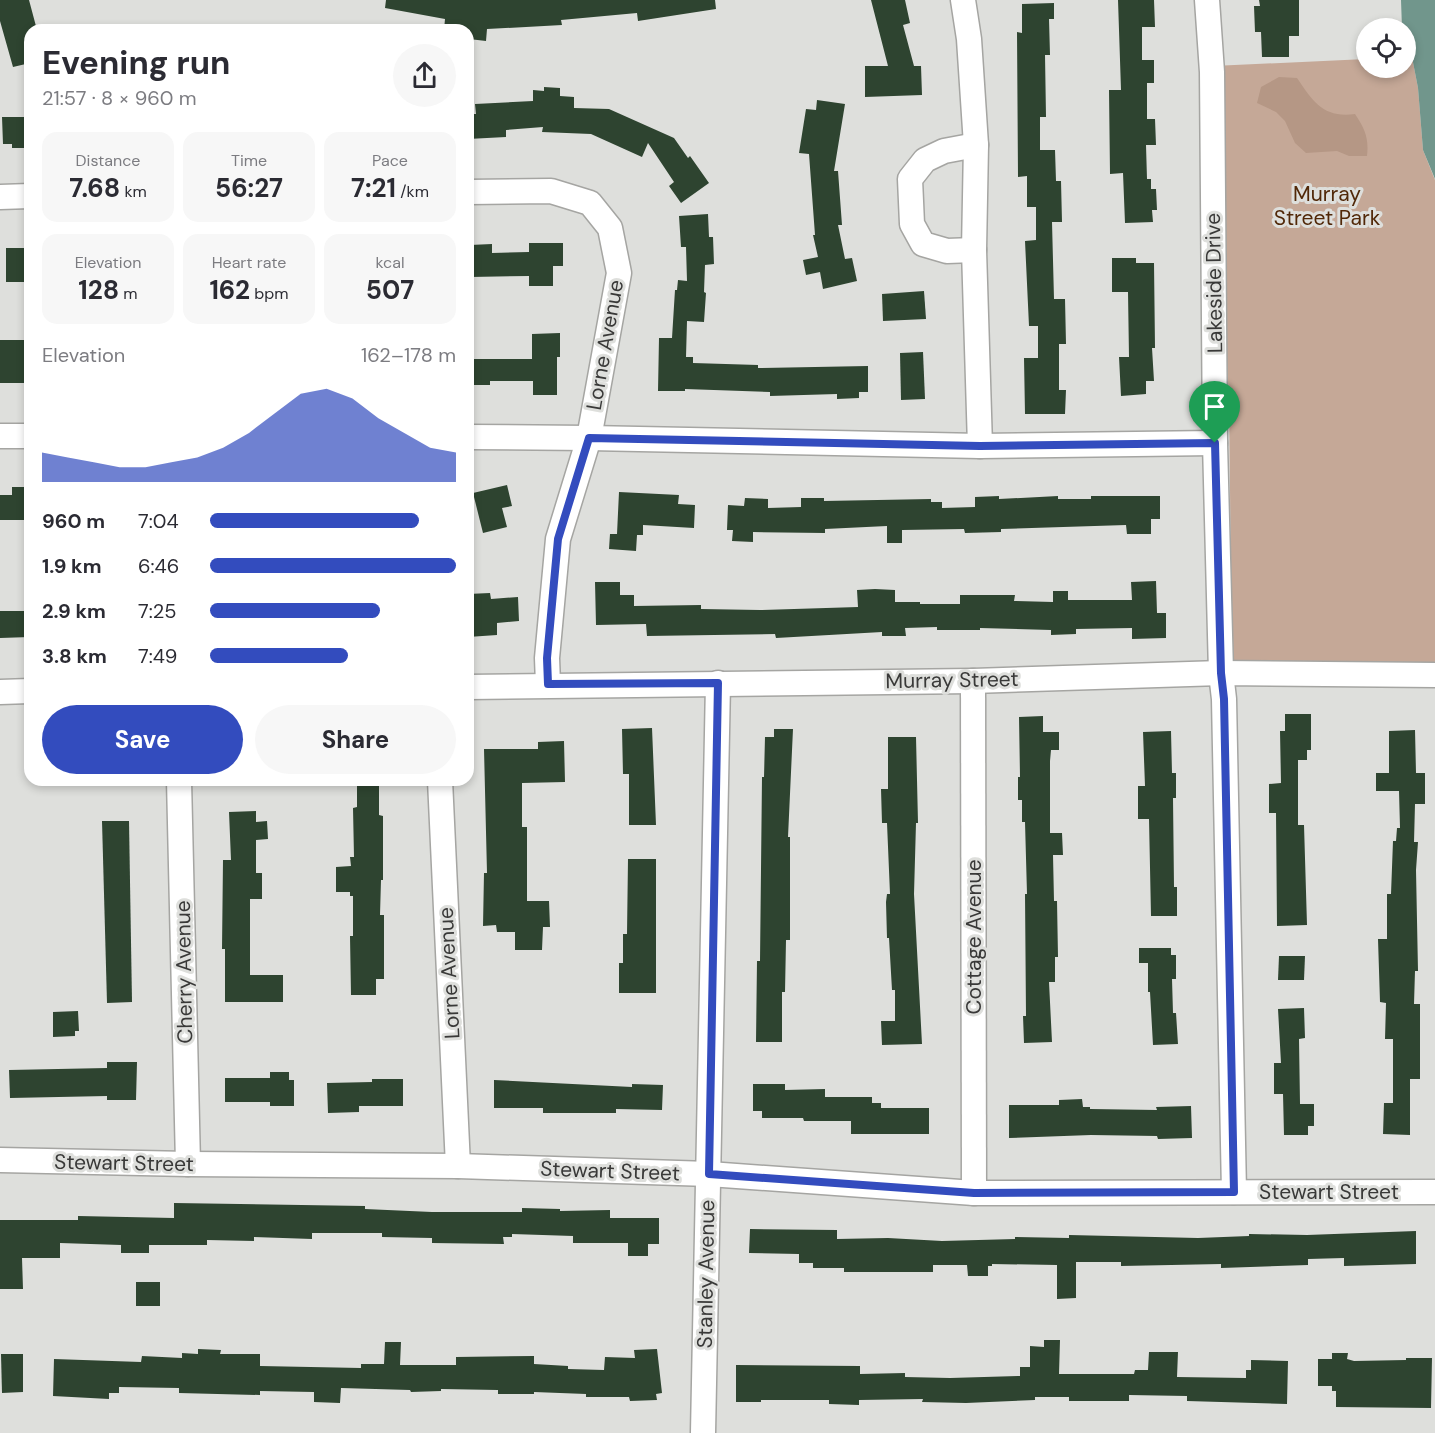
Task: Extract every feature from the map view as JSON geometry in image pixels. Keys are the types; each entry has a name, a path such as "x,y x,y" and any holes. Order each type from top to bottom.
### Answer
{"street":[{"path":"963,0 969,39 976,145 974,250 980,446"},
{"name":"Lakeside Drive","path":"1207,0 1212,72 1215,443 1221,673 1225,711 1234,1192"},
{"path":"974,250 947,251 923,244 912,224 910,179 925,160 944,151 976,145"},
{"name":"Lorne Avenue","path":"474,192 551,191 590,202 609,228 619,273 589,438 558,539 547,658 548,684"},
{"path":"0,197 24,196"},
{"path":"0,436 24,436"},
{"path":"474,437 980,446 1215,443"},
{"name":"Murray Street","path":"474,687 548,684 973,681 1221,673 1435,675"},
{"name":"Cottage Avenue","path":"973,681 974,1193"},
{"name":"Stanley Avenue","path":"703,1433 718,683"},
{"path":"0,692 24,691"},
{"name":"Cherry Avenue","path":"179,786 188,1164"},
{"name":"Lorne Avenue","path":"440,786 458,1166"},
{"name":"Stewart Street","path":"0,1160 458,1166 709,1174 974,1193 1435,1192"}],"green space":[{"name":"Murray Street Park","path":"1356,59 1356,78 1416,78 1423,150 1435,180 1435,671 1232,663 1229,402 1213,66"}],"shaded area":[{"path":"1401,0 1435,0 1435,179 1423,150 1416,78 1416,18 1402,18"},
{"path":"1279,77 1297,78 1309,95 1328,111 1344,115 1355,114 1366,134 1367,156 1349,156 1337,151 1306,153 1295,143 1285,121 1276,112 1257,103 1261,87"}],"building":[{"path":"0,0 29,0 35,24 24,24 24,64 13,67 0,21"},
{"path":"386,0 715,0 716,9 638,21 637,13 561,20 562,25 487,29 486,41 474,40 474,24 445,24 445,19 385,8"},
{"path":"871,0 905,0 910,23 903,25 914,66 921,66 922,95 865,97 865,66 888,66"},
{"path":"1118,0 1154,0 1155,27 1142,27 1142,60 1154,60 1154,83 1147,83 1147,119 1155,119 1156,145 1146,145 1147,179 1151,179 1151,189 1156,189 1157,210 1152,210 1153,222 1125,223 1123,173 1110,174 1109,90 1121,90"},
{"path":"1259,0 1299,0 1299,36 1289,36 1289,57 1262,57 1261,32 1255,32 1254,6 1260,6"},
{"path":"1054,3 1054,19 1049,19 1050,55 1045,55 1046,117 1040,117 1040,150 1055,150 1056,181 1061,181 1062,222 1052,222 1054,299 1065,299 1066,344 1059,344 1059,390 1066,390 1065,414 1025,414 1024,358 1038,358 1038,326 1029,326 1025,241 1036,240 1036,207 1027,207 1027,176 1018,177 1017,32 1022,33 1022,4"},
{"path":"544,87 560,88 560,96 574,97 574,108 609,109 674,138 709,183 681,203 669,186 674,182 648,143 642,157 591,134 542,132 543,127 506,130 506,137 474,139 475,104 533,101 533,90 544,91"},
{"path":"817,100 845,104 834,171 838,171 842,225 838,225 845,259 852,258 857,281 823,289 820,272 806,275 803,260 818,257 813,235 815,235 809,154 799,153 806,109 816,110"},
{"path":"2,117 24,117 24,148 12,148 12,144 3,144"},
{"path":"708,214 709,237 713,237 714,264 705,265 704,322 687,321 686,357 693,357 693,363 758,365 758,368 868,366 868,392 859,392 859,398 837,399 837,394 770,396 770,392 685,389 685,391 658,391 659,338 672,338 675,290 677,290 678,280 687,281 686,247 681,247 679,216"},
{"path":"529,243 563,243 563,266 553,266 553,286 529,286 529,276 474,277 474,245 492,244 492,253 529,252"},
{"path":"6,248 24,248 24,282 6,282"},
{"path":"1112,258 1136,258 1136,263 1154,263 1155,348 1152,348 1154,381 1146,381 1146,394 1121,396 1119,357 1129,357 1128,292 1112,292"},
{"path":"924,291 926,319 883,321 882,294"},
{"path":"560,333 560,357 557,357 557,395 533,395 533,381 490,381 490,385 474,385 474,359 532,359 532,334"},
{"path":"0,340 24,340 24,383 0,383"},
{"path":"923,352 925,399 901,400 900,353"},
{"path":"507,485 512,506 502,508 507,527 483,533 474,493"},
{"path":"12,487 24,487 24,520 0,520 0,495 12,495"},
{"path":"619,492 679,495 678,504 695,505 694,528 643,525 643,535 637,535 636,551 609,549 610,534 617,534"},
{"path":"999,496 999,499 1058,496 1058,499 1091,499 1091,496 1160,496 1160,519 1151,519 1151,534 1127,534 1126,525 1001,529 1001,532 965,533 964,529 902,530 902,543 887,543 887,526 825,529 825,533 753,532 753,542 732,541 733,530 727,530 728,505 744,506 745,498 768,499 768,508 801,507 801,498 824,498 824,501 931,499 931,502 942,502 942,508 975,507 975,497"},
{"path":"1156,581 1157,613 1166,613 1166,638 1132,639 1132,628 1076,629 1076,634 1051,635 1051,630 980,628 980,630 937,630 937,627 905,628 906,636 882,636 882,632 776,638 775,634 647,636 646,624 596,625 595,582 620,582 620,595 634,595 634,606 701,605 701,609 760,610 858,607 857,590 875,589 895,590 895,602 920,602 920,604 960,604 960,595 1015,595 1014,601 1053,602 1053,591 1068,591 1068,600 1132,600 1131,582"},
{"path":"490,593 491,599 518,597 519,621 497,623 497,635 474,637 474,594"},
{"path":"0,611 24,611 24,637 0,638"},
{"path":"1285,714 1311,714 1311,750 1307,750 1307,760 1298,760 1298,825 1304,825 1307,925 1277,926 1276,813 1269,813 1269,784 1281,783 1280,731 1285,731"},
{"path":"1043,716 1043,732 1059,732 1059,750 1051,750 1050,761 1050,833 1062,833 1063,855 1053,855 1058,957 1055,957 1055,982 1049,982 1052,1042 1024,1043 1023,1016 1026,1016 1025,894 1027,894 1025,822 1022,822 1022,800 1018,800 1019,717"},
{"path":"652,728 656,825 629,825 629,774 623,774 622,729"},
{"path":"774,729 793,729 788,837 790,837 790,940 786,940 785,992 782,992 782,1042 756,1042 757,961 760,961 762,777 764,777 765,737 774,737"},
{"path":"1415,730 1416,773 1425,773 1425,804 1415,804 1414,842 1418,842 1416,870 1418,971 1415,971 1414,1004 1420,1004 1420,1079 1410,1079 1410,1135 1383,1134 1384,1103 1393,1103 1393,1039 1385,1039 1386,1003 1380,1002 1378,939 1387,939 1387,894 1391,894 1393,841 1396,841 1397,828 1400,828 1399,791 1376,791 1376,773 1389,773 1389,731"},
{"path":"1171,731 1172,773 1176,773 1176,798 1173,798 1174,887 1177,887 1177,916 1151,916 1149,819 1138,819 1138,786 1145,786 1143,732"},
{"path":"888,737 916,737 918,823 916,823 914,894 922,1044 882,1045 881,1021 895,1021 895,990 892,990 889,938 887,938 886,902 887,894 890,894 887,823 882,823 881,789 888,789"},
{"path":"564,741 565,782 522,783 522,827 527,827 527,901 549,901 550,927 543,927 542,950 515,950 515,932 497,932 496,925 483,926 484,873 487,873 484,749 538,749 538,742"},
{"path":"357,786 379,786 379,815 383,816 383,880 381,880 380,915 384,915 384,979 376,979 376,995 351,995 350,936 353,936 353,896 350,896 350,892 336,892 336,867 351,866 350,857 354,857 353,808 357,807"},
{"path":"256,811 256,822 267,821 268,839 256,840 256,873 262,873 262,899 250,899 250,975 283,975 283,1002 225,1002 225,949 222,949 223,860 231,860 229,812"},
{"path":"102,821 129,821 132,1002 107,1003"},
{"path":"628,859 656,859 656,993 619,993 619,963 623,963 623,934 627,934"},
{"path":"1139,948 1171,948 1171,955 1176,955 1176,979 1172,979 1173,1013 1176,1013 1178,1044 1153,1045 1148,963 1139,963"},
{"path":"1279,956 1305,956 1304,980 1278,980"},
{"path":"1304,1008 1305,1038 1299,1039 1300,1104 1314,1104 1314,1126 1308,1126 1308,1135 1284,1135 1283,1094 1274,1094 1274,1063 1281,1063 1278,1009"},
{"path":"78,1011 79,1031 75,1031 75,1036 53,1037 53,1012"},
{"path":"107,1062 137,1062 136,1100 107,1100 107,1096 10,1098 9,1070 107,1068"},
{"path":"270,1072 289,1072 289,1080 294,1080 294,1106 270,1106 270,1102 225,1102 225,1078 270,1078"},
{"path":"372,1079 403,1079 403,1106 359,1106 359,1112 328,1113 327,1083 372,1082"},
{"path":"494,1080 632,1087 632,1084 663,1085 662,1110 616,1109 616,1113 543,1113 543,1108 494,1108"},
{"path":"753,1084 785,1084 785,1090 825,1089 825,1097 872,1097 872,1103 881,1103 881,1108 929,1108 929,1134 851,1134 851,1121 762,1118 762,1111 753,1111"},
{"path":"1082,1099 1083,1107 1090,1107 1090,1109 1157,1110 1156,1107 1191,1106 1192,1138 1158,1139 1157,1136 1091,1135 1009,1138 1009,1105 1059,1105 1059,1100"},
{"path":"174,1203 365,1206 365,1209 432,1212 522,1212 522,1208 560,1209 560,1211 610,1210 610,1218 659,1218 659,1244 648,1244 648,1256 628,1256 628,1243 573,1243 573,1236 512,1234 512,1237 503,1237 504,1244 432,1243 432,1238 382,1237 382,1233 312,1233 312,1239 254,1237 254,1241 207,1240 207,1245 149,1245 149,1253 121,1253 121,1245 60,1243 60,1258 22,1258 23,1289 0,1289 0,1220 78,1220 78,1216 174,1218"},
{"path":"750,1229 837,1230 837,1239 888,1238 942,1241 1015,1239 1015,1237 1069,1238 1069,1235 1198,1238 1249,1236 1249,1234 1307,1235 1416,1231 1416,1264 1344,1266 1344,1258 1308,1259 1308,1265 1221,1268 1221,1264 1121,1266 1121,1262 1076,1262 1076,1298 1057,1299 1057,1265 992,1264 988,1266 988,1276 968,1276 967,1265 933,1265 933,1272 844,1272 844,1268 813,1268 813,1263 799,1263 799,1254 749,1253"},
{"path":"136,1282 160,1282 160,1306 136,1306"},
{"path":"1044,1340 1060,1340 1059,1374 1134,1374 1135,1370 1148,1370 1149,1352 1178,1352 1177,1377 1246,1378 1246,1370 1251,1370 1251,1360 1288,1361 1287,1404 1187,1401 1187,1396 1129,1395 1129,1401 1069,1401 1069,1397 1035,1397 1035,1400 966,1403 922,1402 923,1399 859,1400 859,1405 829,1404 829,1400 736,1402 736,1365 860,1366 860,1374 905,1373 905,1377 1020,1376 1020,1367 1030,1367 1030,1346 1044,1347"},
{"path":"385,1342 401,1342 400,1365 456,1365 456,1357 534,1356 534,1364 568,1366 568,1369 604,1370 605,1357 635,1358 634,1350 657,1349 662,1393 656,1394 657,1400 630,1401 629,1397 586,1397 586,1394 534,1392 534,1394 498,1394 498,1390 441,1389 441,1391 411,1392 410,1390 341,1388 340,1403 314,1402 314,1392 260,1391 260,1395 179,1393 179,1388 119,1387 119,1393 109,1393 109,1399 53,1396 54,1359 141,1362 142,1356 182,1358 182,1353 198,1354 198,1349 221,1350 220,1354 260,1354 260,1366 361,1368 361,1364 384,1364"},
{"path":"1332,1353 1348,1353 1347,1359 1354,1361 1432,1358 1431,1408 1336,1407 1336,1391 1332,1391 1332,1386 1318,1386 1318,1359 1332,1359"},
{"path":"1,1354 23,1354 23,1392 2,1393"}],"route":[{"path":"589,438 980,446 1215,443 1221,673 1224,699 1234,1192 974,1193 709,1174 718,683 548,684 547,658 558,539 589,438"}]}
